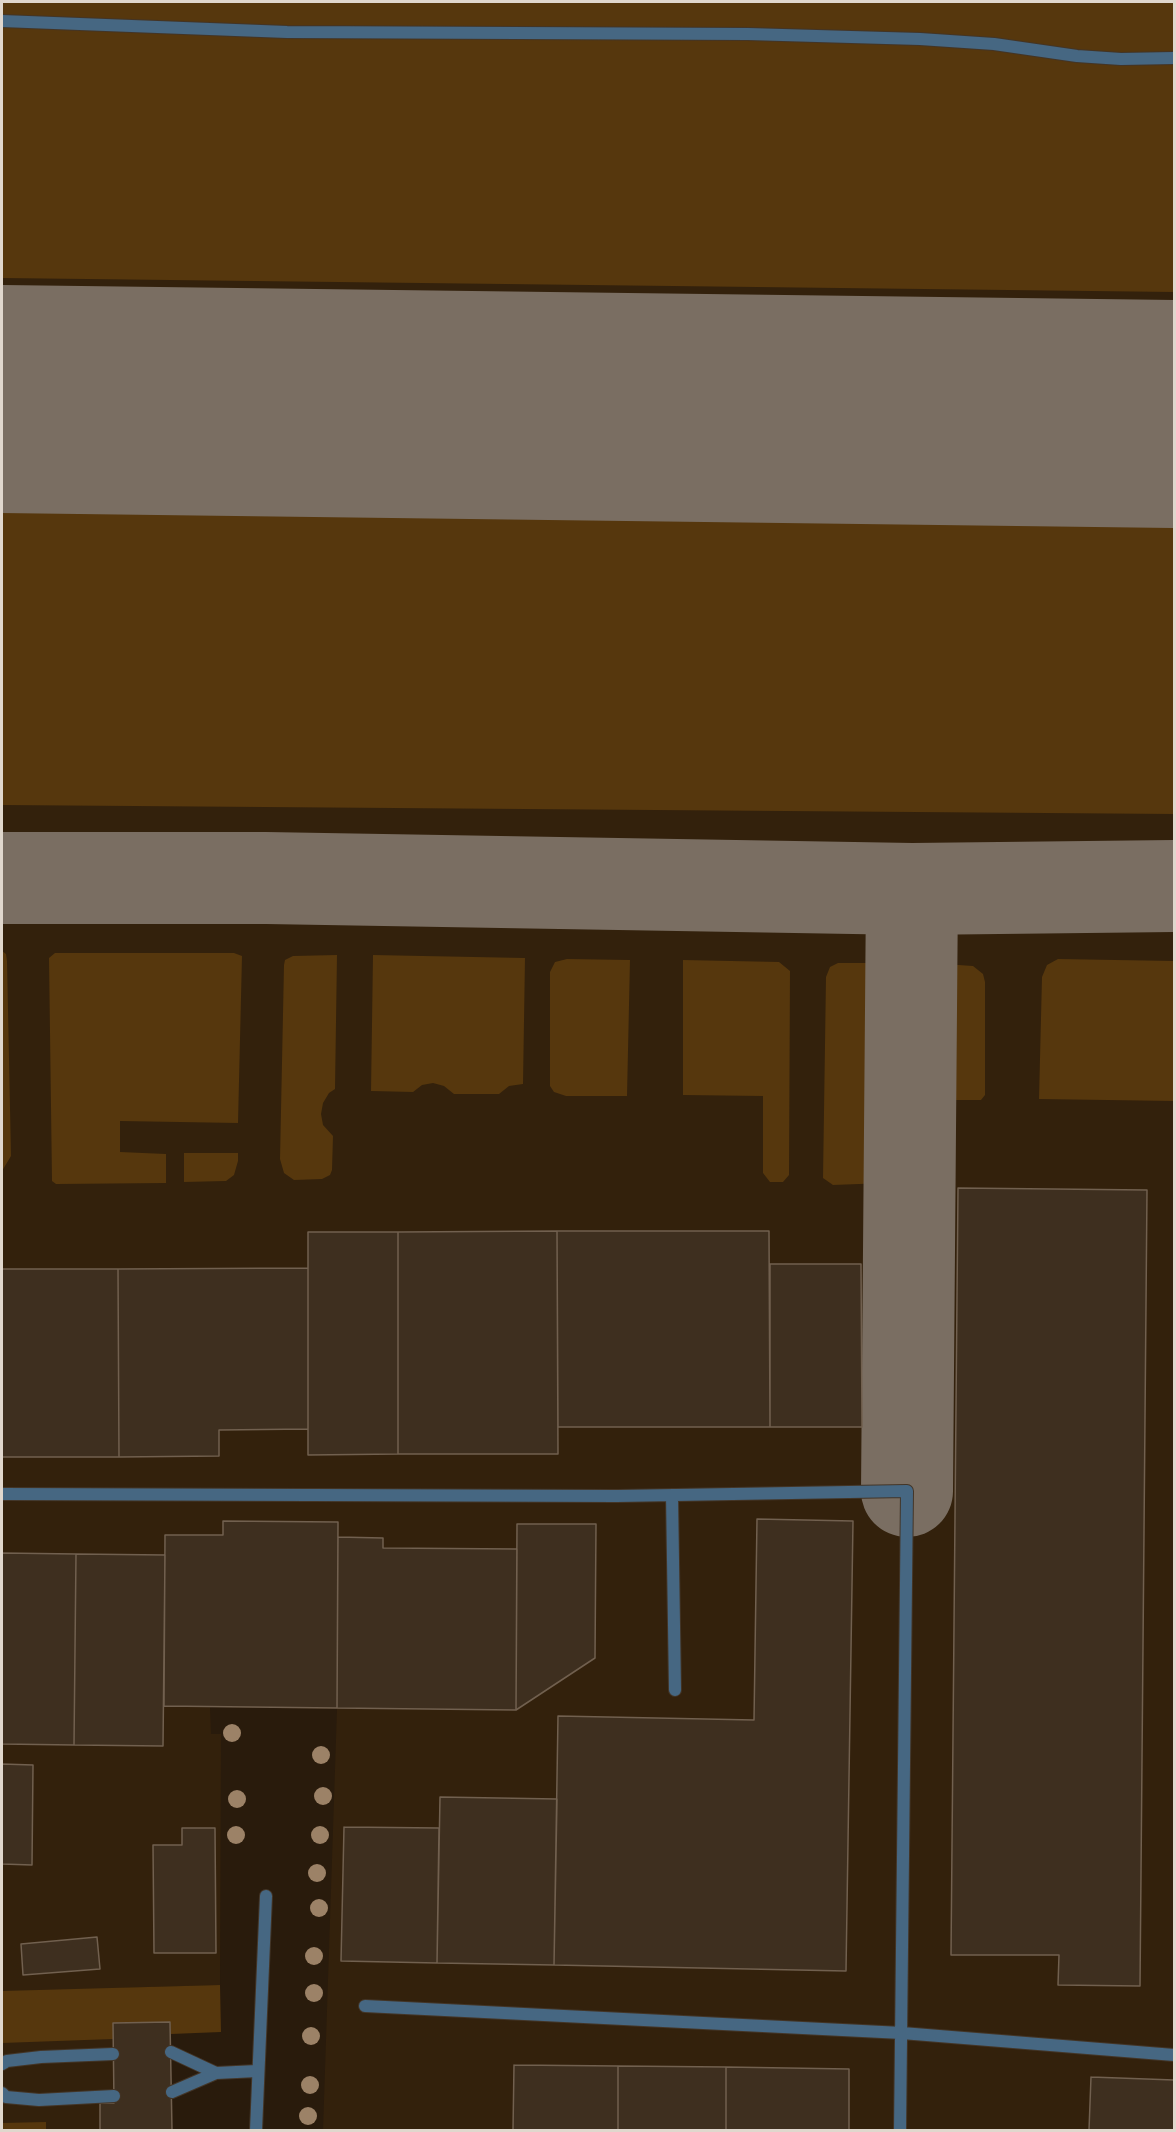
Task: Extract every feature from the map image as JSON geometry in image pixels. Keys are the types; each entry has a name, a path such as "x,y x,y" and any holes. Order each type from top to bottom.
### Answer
{"lane":[{"path":"2,21 287,32 748,34 931,40 994,44 1077,56 1122,59 1174,58"},
{"path":"2,1494 672,1495 907,1491 900,2130"},
{"path":"672,1495 675,1690"},
{"path":"256,2130 266,1896"},
{"path":"365,2006 902,2033 1174,2055"},
{"path":"171,2052 216,2073"},
{"path":"2,2064 7,2061 114,2054"},
{"path":"172,2092 216,2073 257,2071"},
{"path":"2,2093 6,2097 39,2100 114,2096"}],"shaded area":[{"path":"2,2 904,2 1174,6 1174,2130 323,2130 337,1709 210,1707 211,1734 221,1734 220,1985 120,1988 170,2022 172,2130 2,2130"},
{"path":"2,2 1174,2 1174,292 2,278"},
{"path":"2,501 1174,517 1174,814 2,805"},
{"path":"2,951 6,954 7,961 11,1156 2,1171"},
{"path":"55,953 234,953 242,956 238,1123 120,1121 120,1152 166,1154 166,1183 56,1184 52,1181 49,958"},
{"path":"337,955 335,1089 329,1093 323,1103 321,1114 323,1125 333,1136 332,1170 330,1175 322,1179 294,1180 284,1173 280,1159 284,965 285,960 293,956"},
{"path":"373,955 525,958 523,1084 509,1086 499,1094 454,1094 444,1086 433,1083 422,1085 413,1092 371,1091"},
{"path":"567,959 630,960 627,1096 566,1096 554,1092 550,1086 550,972 555,962"},
{"path":"1058,959 1174,961 1174,1101 1039,1099 1042,977 1047,965"},
{"path":"683,960 779,962 790,971 789,1175 783,1182 770,1182 763,1173 763,1096 683,1095"},
{"path":"838,963 883,963 889,966 894,974 891,1175 885,1183 833,1185 823,1178 826,977 830,967"},
{"path":"944,964 973,966 983,974 985,982 985,1095 981,1100 950,1098 929,1072 927,987 932,972 937,966"},
{"path":"184,1153 238,1153 234,1175 226,1181 184,1182"},
{"path":"220,1985 221,2032 171,2034 170,2022 113,2023 113,2039 2,2043 2,1991"},
{"path":"46,2122 46,2130 2,2130 2,2123"}],"building":[{"path":"958,1188 1147,1190 1140,1986 1058,1985 1059,1955 951,1955"},
{"path":"557,1231 769,1231 770,1427 558,1427"},
{"path":"557,1231 558,1454 398,1454 398,1232"},
{"path":"308,1232 398,1232 398,1454 308,1455"},
{"path":"770,1264 861,1264 862,1427 770,1427"},
{"path":"308,1268 308,1429 219,1430 219,1456 119,1457 118,1269"},
{"path":"2,1269 118,1269 119,1457 2,1457"},
{"path":"757,1519 853,1521 846,1971 554,1965 558,1716 754,1720"},
{"path":"223,1521 338,1522 337,1708 164,1706 165,1535 223,1535"},
{"path":"517,1524 596,1524 595,1658 516,1710"},
{"path":"338,1537 383,1538 383,1548 517,1549 516,1710 337,1708"},
{"path":"2,1553 76,1554 74,1745 2,1744"},
{"path":"76,1554 165,1555 163,1746 74,1745"},
{"path":"2,1764 33,1765 32,1865 2,1864"},
{"path":"440,1797 557,1799 554,1965 437,1963"},
{"path":"344,1827 439,1828 437,1963 341,1961"},
{"path":"182,1828 215,1828 216,1953 154,1953 153,1845 182,1845"},
{"path":"97,1937 100,1969 23,1975 21,1944"},
{"path":"170,2022 172,2130 100,2130 100,2103 114,2103 113,2023"},
{"path":"514,2065 618,2066 618,2130 513,2130"},
{"path":"618,2066 726,2067 726,2130 618,2130"},
{"path":"726,2067 849,2069 849,2130 726,2130"},
{"path":"1091,2077 1174,2080 1174,2130 1089,2130"}],"taxiway":[{"path":"2,878 266,878 912,889 1174,886"},
{"path":"907,1491 912,889"}],"runway":[{"path":"2,399 1174,414"}]}
